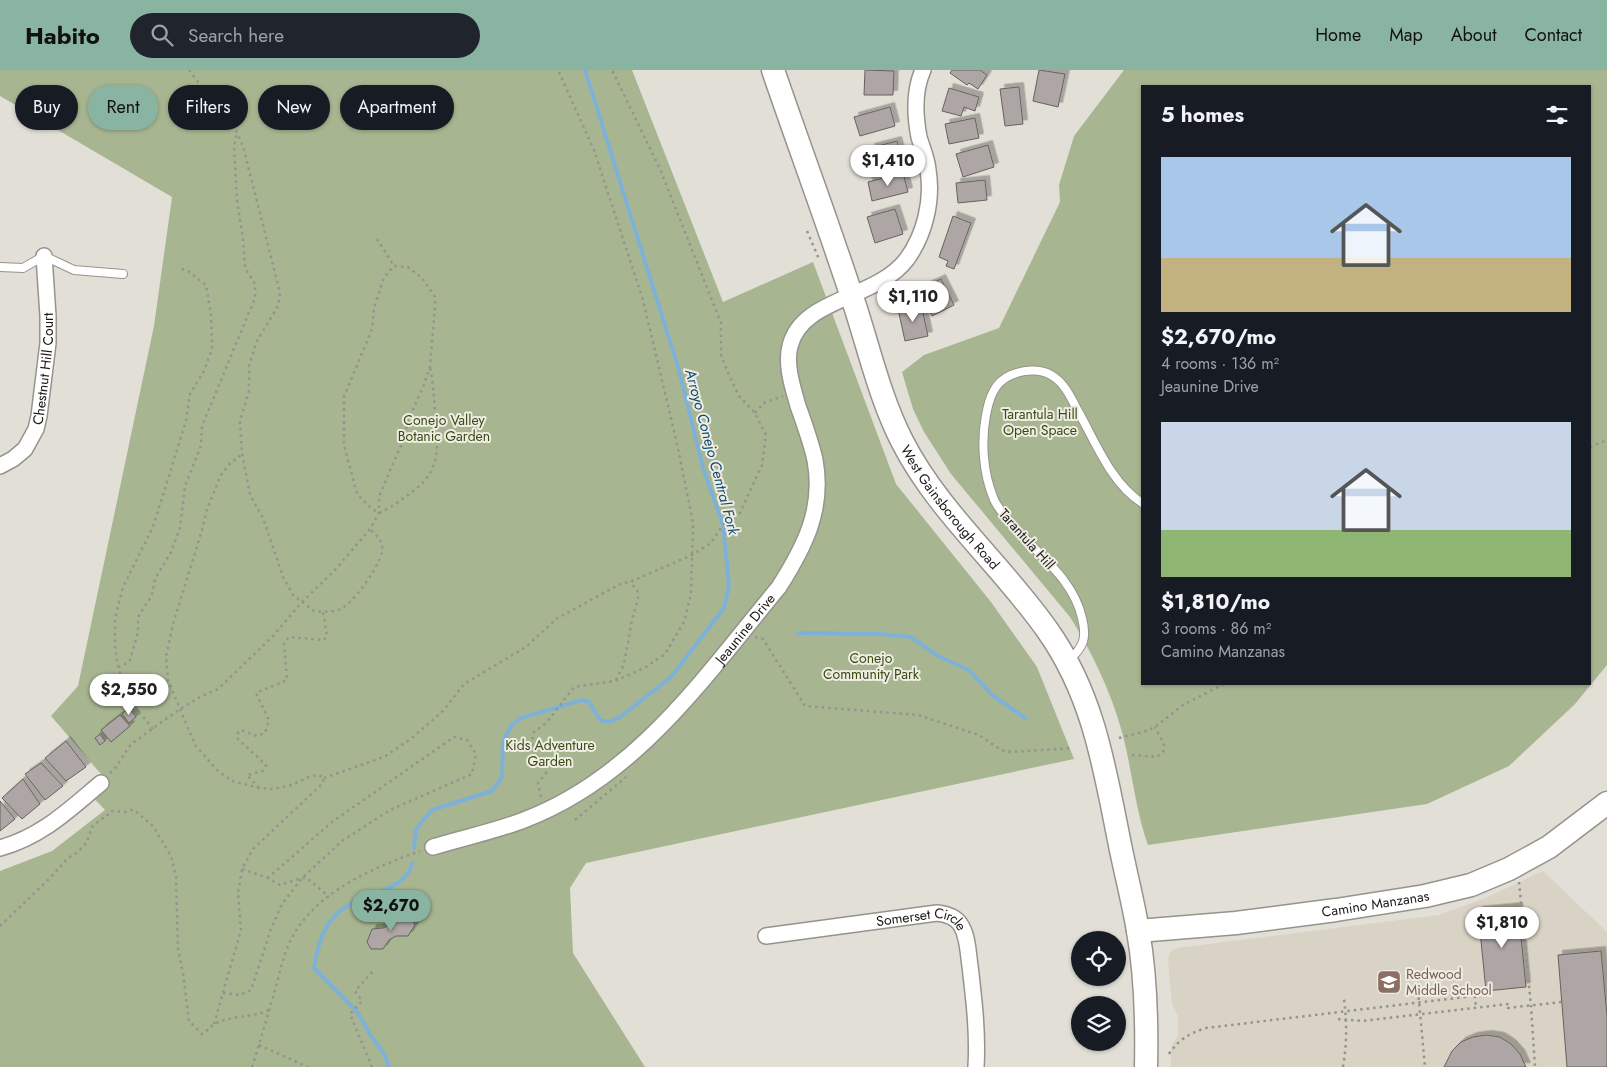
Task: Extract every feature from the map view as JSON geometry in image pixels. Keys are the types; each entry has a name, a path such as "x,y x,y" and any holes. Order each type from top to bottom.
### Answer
{"street":[{"name":"West Gainsborough Road","path":"773,70 852,296 886,406 901,440 919,472 942,502 1049,632 1067,662 1088,708 1100,745 1140,941 1145,990 1146,1067"},
{"name":"Jeaunine Drive","path":"433,847 523,820 579,793 610,772 656,732 779,587 804,546 816,503 817,479 814,458 794,394 788,365 790,347 798,328 809,316 872,287 893,274 907,259 920,236 927,212 930,190 928,168 920,137 916,109 919,80 923,70"},
{"name":"Chestnut Hill Court","path":"0,466 13,459 25,449 36,430 39,416 48,343 44,256"},
{"path":"0,848 31,837 44,829 101,783"},
{"name":"Camino Manzanas","path":"1140,941 1236,923 1425,896 1471,885 1509,870 1549,847 1607,803"},
{"name":"Somerset Circle","path":"766,936 937,913 946,914 953,918 960,923 964,931 968,954 976,1016 976,1067"}],"lane":[{"path":"0,267 23,268 44,256 74,270 123,274"},
{"name":"Tarantula Hill","path":"1067,662 1082,647 1085,630 1074,594 1064,580 1003,514 993,498 986,473 984,426 990,396 996,387 1007,377 1020,372 1036,371 1058,379 1068,392 1107,464 1120,483 1141,502"}],"path":[{"path":"189,70 200,86 226,108 237,131 243,146 280,293 278,306 257,342 249,366 249,391 240,421 242,453 250,495 264,518 283,577 293,595 314,611 323,612 338,610 352,601 373,571 382,552 380,539 370,529"},
{"path":"545,810 538,783 546,773 546,769 532,748 533,732 548,722 574,686 616,681 646,667 665,654 684,622 691,594 693,523 644,300 594,150 558,70"},
{"path":"242,453 231,462 221,475 206,509 202,530 173,624 166,656 168,680 195,745 218,771 232,781 259,788 274,789 292,786 310,776 319,775 324,778 384,758 412,738 443,711 464,684 526,647 556,618 622,583 630,582 692,555 712,543 724,525 740,513 762,464 766,435 754,413 739,396 728,373 721,355 721,323 660,169 612,70"},
{"path":"118,667 130,660 138,632 138,617 152,596 155,579 171,552 180,528 185,486 201,446 202,426 254,298 255,284 245,268 243,238 237,200 234,147 237,131"},
{"path":"377,239 394,266"},
{"path":"101,783 116,767 131,744 180,709 218,689 272,637 302,602 335,570 370,529 379,513 379,497 401,446 410,416 430,367 436,308 435,297 430,287 422,278 408,267 394,266 382,280 374,308 372,328 344,397 344,445 357,494 379,513"},
{"path":"153,729 131,702 118,667 115,646 115,618 123,587 153,527 186,421 190,394 204,371 212,349 211,314 206,286 188,271 179,268"},
{"path":"379,513 415,491 428,477 436,461 438,444 430,367"},
{"path":"754,413 764,403 794,394"},
{"path":"1591,448 1607,440"},
{"path":"616,681 624,664 638,598 637,590 630,582"},
{"path":"259,788 247,775 263,771 266,765 238,739 237,734 241,730 257,736 265,733 269,720 256,693 286,680 284,643 289,637 324,640 327,636 323,612"},
{"path":"749,644 755,636 763,639 805,706 918,715 979,735 1001,750 1011,752 1073,748"},
{"path":"1119,738 1156,727 1183,706 1222,685"},
{"path":"1132,754 1157,758 1163,752 1164,745 1156,727"},
{"path":"223,993 240,996 251,990 282,904 302,878 342,841 390,810 472,774 476,754 467,740 454,737 400,774 332,822 268,878"},
{"path":"575,820 630,774"},
{"path":"214,1024 241,930 238,893 242,869 253,849 322,784 324,778"},
{"path":"0,926 68,858 78,852 87,842 92,827 101,819 106,817 111,811 125,812 134,810 153,826 171,856 176,877 178,949 189,1021 202,1034 214,1024 269,1010"},
{"path":"252,1067 288,946 304,919 348,883 388,862 433,847"},
{"path":"242,869 268,878 280,885 307,878 329,897"},
{"path":"1509,870 1514,879 1519,881 1535,1067"},
{"path":"372,1067 350,1014 362,1001 355,991 375,969"},
{"path":"1458,985 1475,997 1476,1008"},
{"path":"1418,991 1425,1067"},
{"path":"1170,1054 1181,1039 1193,1032 1206,1028 1419,1003 1465,997 1470,994"},
{"path":"1343,1067 1347,1048 1347,1021 1344,999"},
{"path":"1338,1019 1362,1021 1509,1004 1508,1008 1561,1002"},
{"path":"259,1046 308,1067"}],"shaded area":[{"name":"Redwood Middle School","path":"1543,871 1607,932 1607,1067 1171,1067 1171,1047 1178,1035 1178,1016 1172,1004 1168,960 1170,952 1177,948 1439,915 1488,897"}],"green space":[{"name":"Conejo Valley Botanic Garden","path":"0,70 632,70 723,302 813,262 896,484 991,602 1037,667 1074,759 586,863 570,888 573,953 645,1067 0,1067 0,871 52,851 105,810 85,789 101,774 51,716 78,686 154,326 172,197 58,130 78,130 78,85 15,85 15,105 0,96"},
{"name":"Tarantula Hill Open Space","path":"1124,70 1607,70 1607,665 1591,684 1591,85 1141,85 1141,685 1591,685 1575,704 1509,766 1427,804 1148,845 1140,817 1122,732 1107,687 1086,644 1070,617 951,474 924,432 913,409 902,372 924,355 999,328 1060,202 1059,185 1074,136"}],"building":[{"path":"865,70 894,71 893,95 864,95"},
{"path":"952,70 980,70 987,75 978,89 969,83 967,85 950,73"},
{"path":"1039,70 1065,74 1058,107 1033,101"},
{"path":"1019,87 1023,124 1005,126 1000,89"},
{"path":"949,88 979,97 975,111 964,107 961,116 942,111"},
{"path":"890,107 895,126 860,136 854,117"},
{"path":"975,118 979,138 949,144 945,124"},
{"path":"897,141 904,166 877,173 870,148"},
{"path":"988,145 994,167 963,177 956,154"},
{"path":"903,173 908,192 872,201 868,182"},
{"path":"985,180 987,200 958,203 956,183"},
{"path":"895,209 903,234 875,243 867,217"},
{"path":"953,216 971,223 954,269 946,266 948,261 939,257"},
{"path":"941,279 954,305 932,316 919,289"},
{"path":"921,304 928,336 905,341 898,309"},
{"path":"129,708 136,717 129,723 122,714"},
{"path":"120,715 130,726 111,742 101,730"},
{"path":"100,734 105,741 100,745 95,738"},
{"path":"66,741 86,767 66,781 45,758"},
{"path":"41,763 63,786 45,800 25,774"},
{"path":"23,779 40,804 22,819 2,798"},
{"path":"0,801 15,819 0,831"},
{"path":"1518,907 1526,987 1486,991 1478,911"},
{"path":"399,914 410,916 415,925 408,936 396,936 389,940 383,949 371,949 367,942 372,929 390,925"},
{"path":"1601,951 1607,1016 1607,1067 1567,1067 1558,955"},
{"path":"1487,1035 1500,1037 1511,1044 1520,1054 1526,1067 1444,1067 1452,1051 1461,1042 1473,1037"}],"waterway":[{"name":"Arroyo Conejo Central Fork","path":"414,848 416,829 432,810 492,791 502,777 503,741 511,726 521,718 582,700 589,702 600,720 608,722 619,718 671,677 724,608 729,586 723,525 703,468 679,370 585,70"},
{"path":"798,633 881,634 911,637 938,656 969,670 992,695 1025,718"},
{"name":"Arroyo Conejo Central Fork","path":"389,1067 384,1054 358,1013 314,968 317,951 326,927 331,920 352,903 383,890 402,879 409,872 412,863"}],"place":[{"name":"Redwood Middle School","path":"1389,982"}],"park label":[{"name":"Conejo Community Park","path":"871,666"},
{"name":"Kids Adventure Garden","path":"550,754"}]}
